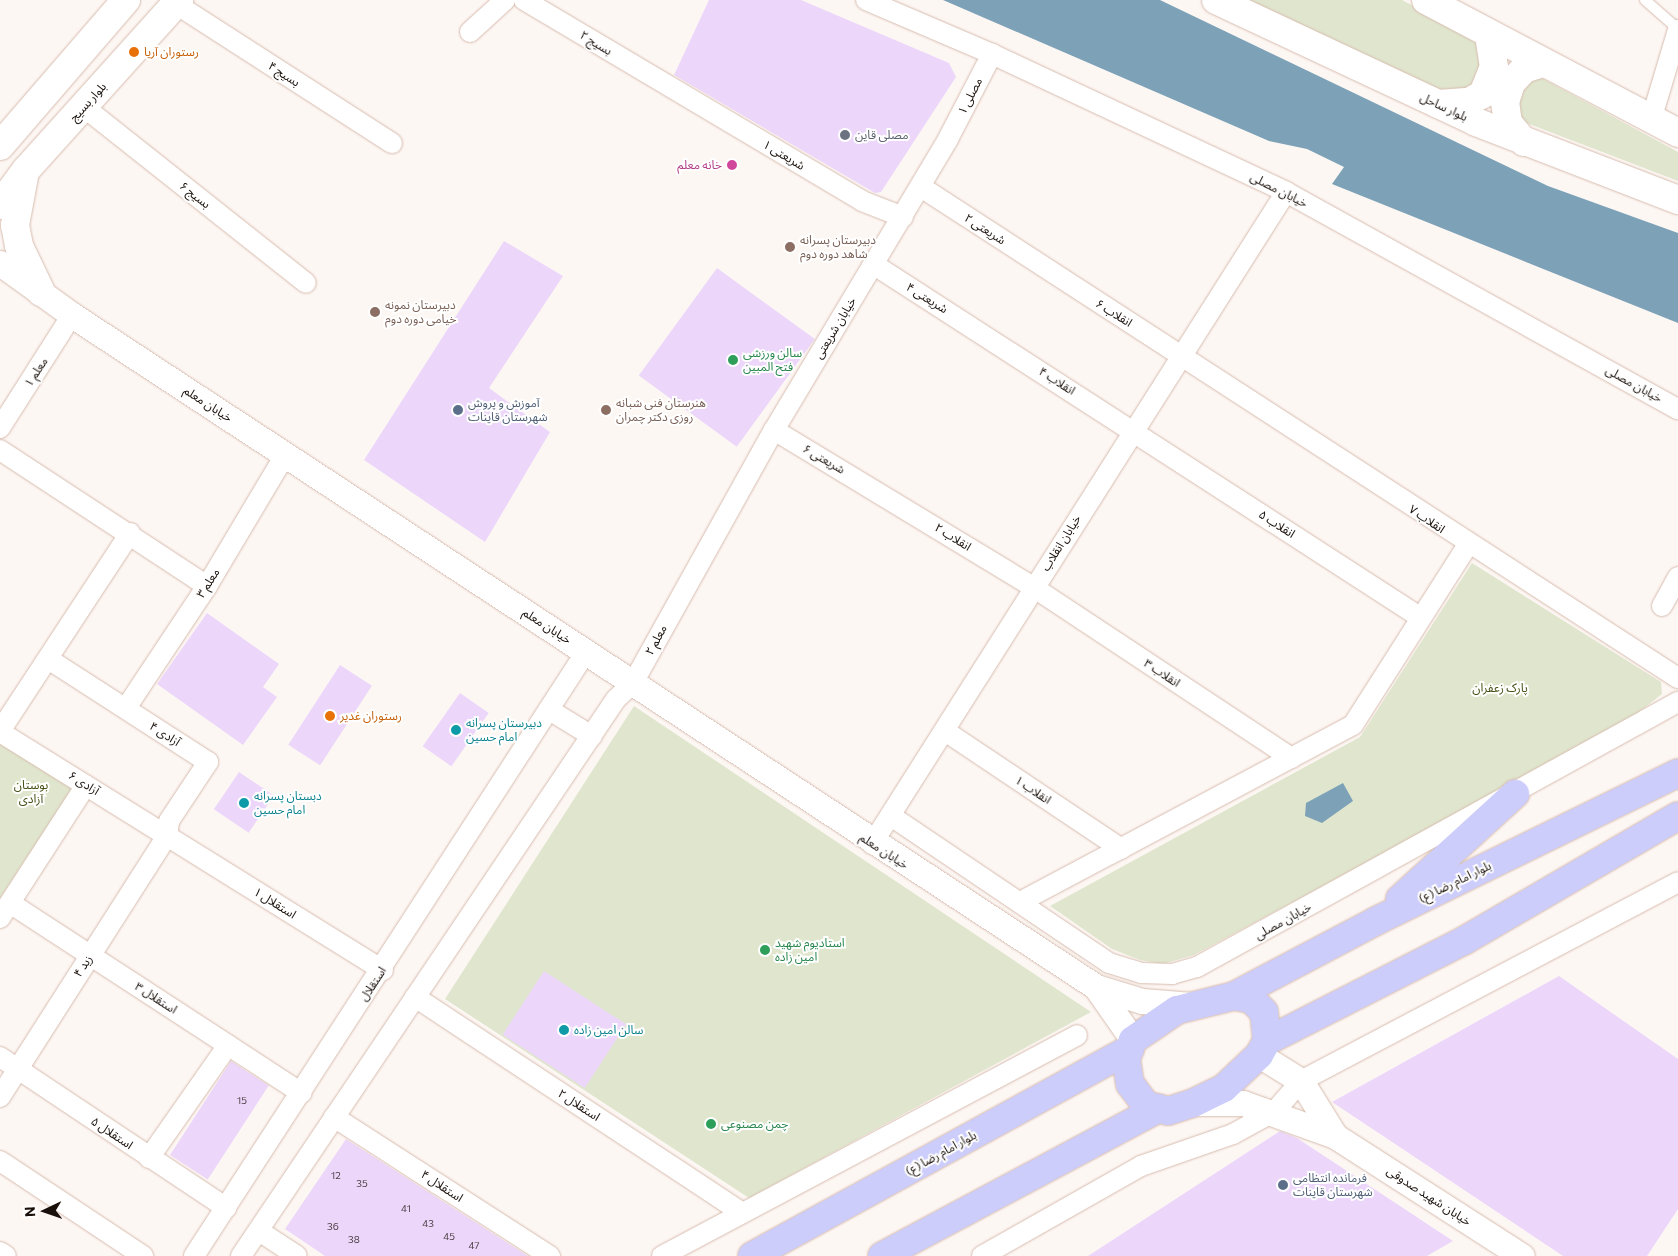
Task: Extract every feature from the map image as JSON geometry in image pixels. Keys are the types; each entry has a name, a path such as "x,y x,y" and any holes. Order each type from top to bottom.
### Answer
{"main road":[{"path":"0,146 126,0"},
{"name":"بلوار ساحل","path":"1216,0 1524,142 1678,200"},
{"path":"1426,0 1650,120 1678,132"},
{"name":"بلوار بسیج","path":"0,206 26,170 178,2"},
{"path":"1438,104 1469,102 1484,94 1494,67 1489,35"},
{"path":"1524,142 1508,123 1505,102 1511,83 1524,69 1542,63"},
{"path":"26,170 15,224 19,246 41,292"},
{"name":"بلوار امام رضا (ع)","path":"1234,996 1376,921 1678,773"},
{"path":"1376,921 1515,794"},
{"path":"1263,1048 1264,1012 1251,999 1234,996 1192,1005 1156,1020 1132,1045 1130,1084 1146,1105 1168,1111 1193,1103 1224,1088 1263,1048 1465,940 1678,816"},
{"name":"بلوار امام رضا (ع)","path":"752,1256 1132,1045"},
{"path":"882,1256 1159,1108"}],"street":[{"path":"470,32 505,0"},
{"name":"بسیج ۲","path":"524,0 667,86"},
{"name":"خیابان مصلی","path":"866,0 992,54 1286,192 1678,409"},
{"name":"بسیج ۴","path":"178,2 392,143"},
{"path":"1650,120 1678,30"},
{"name":"مصلی ۱","path":"948,139 992,54"},
{"name":"شریعتی ۱","path":"667,86 862,201 904,217"},
{"name":"بسیج ۶","path":"84,107 306,283"},
{"name":"خیابان شریعتی","path":"679,597 774,430 873,264 904,217 948,139"},
{"name":"شریعتی ۲","path":"921,187 1048,271"},
{"name":"خیابان انقلاب","path":"872,844 945,731 1033,587 1180,355 1286,192"},
{"name":"خیابان معلم","path":"0,263 72,315 633,683 872,844 1096,988"},
{"name":"شریعتی ۴","path":"873,264 981,332"},
{"name":"انقلاب ۶","path":"1048,271 1180,355"},
{"name":"معلم ۱","path":"0,428 72,315"},
{"name":"انقلاب ۴","path":"981,332 1133,430"},
{"name":"انقلاب ۷","path":"1180,355 1467,546 1678,678"},
{"name":"شریعتی ۶","path":"774,430 873,488"},
{"name":"انقلاب ۵","path":"1133,430 1420,617"},
{"path":"0,450 130,533 207,586"},
{"name":"معلم ۳","path":"126,708 207,586 285,455"},
{"name":"انقلاب ۲","path":"873,488 1033,587"},
{"path":"0,731 50,660 130,533"},
{"path":"1020,902 1353,725 1420,617 1467,546"},
{"path":"1662,606 1678,577"},
{"name":"انقلاب ۳","path":"1033,587 1291,758"},
{"name":"معلم ۲","path":"633,683 679,597"},
{"name":"استقلال","path":"194,1256 551,711 586,652"},
{"name":"آزادی ۴","path":"50,660 208,762 169,821 167,836"},
{"path":"241,1256 592,736 633,683"},
{"name":"خیابان مصلی","path":"891,816 1108,963 1141,974 1172,974 1197,968 1515,794 1678,702"},
{"path":"551,711 592,736"},
{"name":"آزادی ۶","path":"0,731 167,836"},
{"name":"انقلاب ۱","path":"945,731 1121,849"},
{"path":"5,910 86,785"},
{"name":"زید ۴","path":"0,1097 167,836"},
{"name":"استقلال ۱","path":"167,836 382,970"},
{"path":"982,1256 1141,1166 1233,1134 1275,1111 1301,1081 1678,882"},
{"name":"استقلال ۳","path":"5,910 90,955 302,1093"},
{"path":"1096,988 1142,1001 1192,1005"},
{"path":"1096,988 1132,1045"},
{"name":"استقلال ۲","path":"415,997 742,1213"},
{"path":"662,1256 1077,1035"},
{"path":"149,1158 228,1045"},
{"path":"1263,1048 1301,1081 1335,1136"},
{"name":"استقلال ۵","path":"0,1057 226,1208"},
{"name":"خیابان شهید صدوقی","path":"1193,1103 1242,1103 1275,1111 1335,1136 1522,1256"},
{"name":"استقلال ۴","path":"334,1117 550,1256"},
{"path":"0,1161 142,1256"},
{"path":"259,1231 297,1256"},
{"path":"0,1252 6,1256"}],"lane":[{"path":"1645,0 1678,30"}],"green space":[{"path":"1249,0 1402,0 1486,45 1488,59 1473,86 1446,94"},
{"path":"1536,75 1678,152 1678,181 1524,122 1516,107 1521,91"},
{"name":"پارک زعفران","path":"1472,563 1661,682 1662,694 1620,727 1194,955 1163,964 1140,960 1112,949 1050,906 1360,737"},
{"path":"634,706 1091,1012 749,1198 445,999"},
{"name":"بوستان آزادی","path":"0,735 77,782 0,898"}],"water":[{"path":"943,0 1160,0 1548,186 1678,233 1678,323 1332,184 1344,167 1307,149 1269,141"},
{"path":"1343,783 1353,801 1322,823 1305,816 1306,803"}],"building":[{"name":"مصلی قاین","path":"709,0 801,0 949,63 956,77 881,192 875,193 674,75"},
{"name":"آموزش و پروش شهرستان قاینات","path":"504,241 563,276 489,388 550,432 485,542 364,460"},
{"name":"سالن ورزشی فتح المبین","path":"717,268 815,339 737,447 639,376"},
{"path":"207,613 279,664 263,687 277,697 243,745 157,684"},
{"name":"رستوران غدیر","path":"340,665 372,686 320,765 288,745"},
{"name":"دبیرستان پسرانه امام حسین","path":"460,693 489,713 451,766 423,746"},
{"name":"دبستان پسرانه امام حسین","path":"239,772 274,795 249,833 214,809"},
{"name":"سالن امین زاده","path":"544,971 626,1024 585,1088 503,1035"},
{"path":"1559,976 1678,1059 1678,1209 1647,1256 1563,1256 1332,1102"},
{"path":"231,1061 269,1086 208,1179 170,1155"},
{"name":"فرمانده انتظامی شهرستان قاینات","path":"1280,1131 1297,1138 1453,1241 1427,1256 1088,1256"},
{"path":"346,1139 528,1256 325,1256 285,1229"}],"place":[{"name":"رستوران آریا","path":"134,52"},
{"name":"مصلی قاین","path":"845,135"},
{"name":"خانه معلم","path":"732,165"},
{"name":"دبیرستان پسرانه شاهد دوره دوم","path":"790,247"},
{"name":"دبیرستان نمونه خیامی دوره دوم","path":"375,312"},
{"name":"سالن ورزشی فتح المبین","path":"733,360"},
{"name":"آموزش و پروش شهرستان قاینات","path":"458,410"},
{"name":"هنرستان فنی شبانه روزی دکتر چمران","path":"606,410"},
{"name":"رستوران غدیر","path":"330,716"},
{"name":"دبیرستان پسرانه امام حسین","path":"456,730"},
{"name":"دبستان پسرانه امام حسین","path":"244,803"},
{"name":"استادیوم شهید امین زاده","path":"765,950"},
{"name":"سالن امین زاده","path":"564,1030"},
{"name":"چمن مصنوعی","path":"711,1124"},
{"name":"فرمانده انتظامی شهرستان قاینات","path":"1283,1185"}]}
